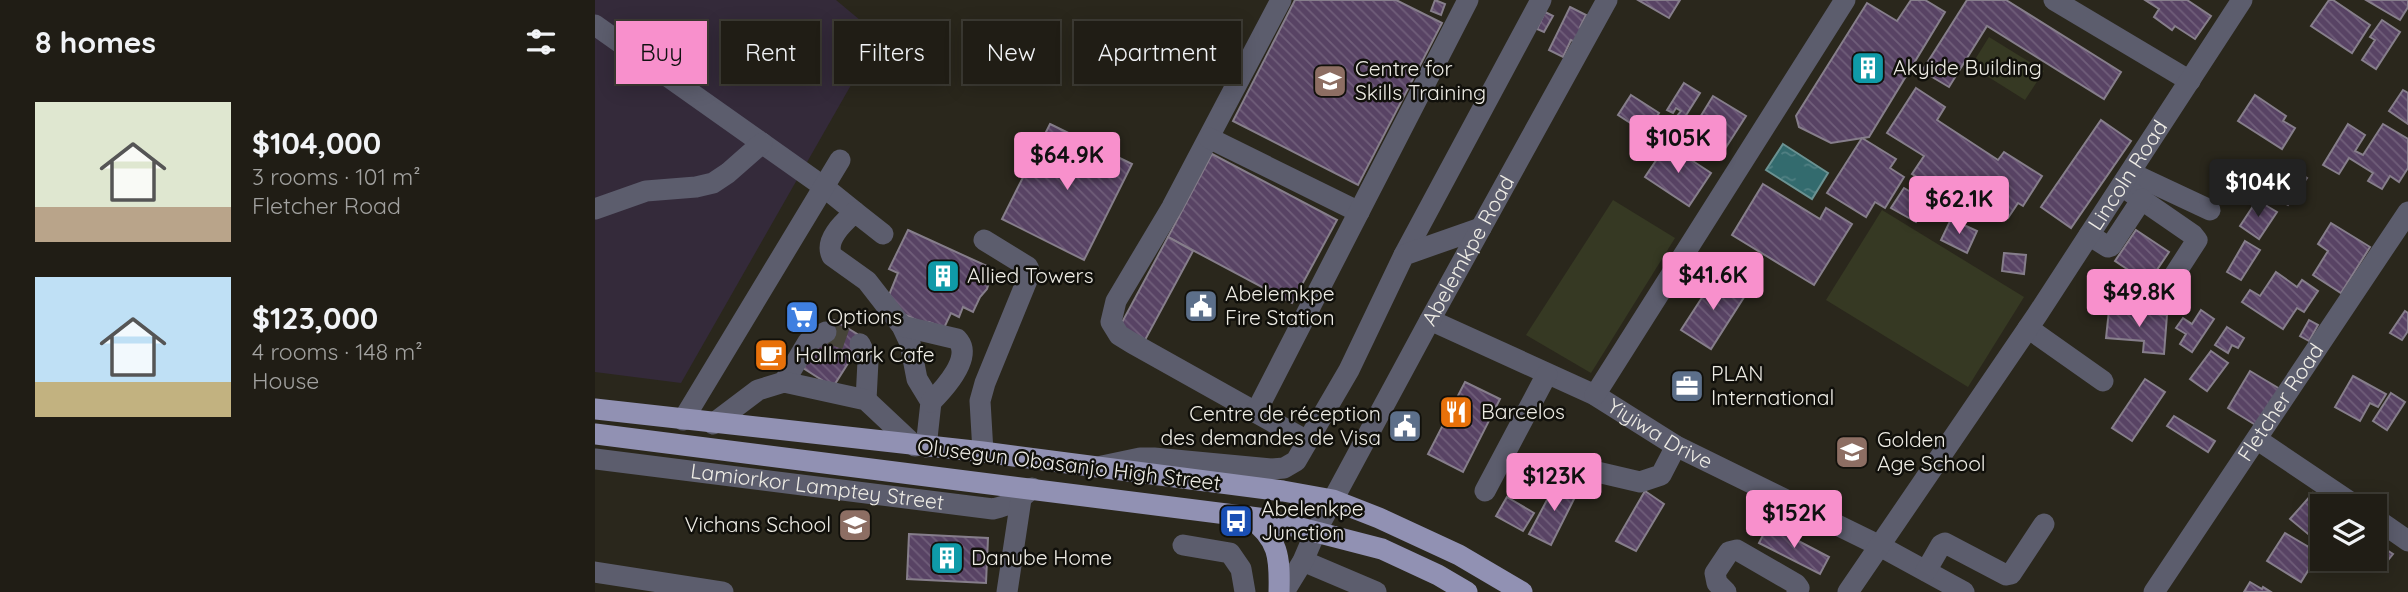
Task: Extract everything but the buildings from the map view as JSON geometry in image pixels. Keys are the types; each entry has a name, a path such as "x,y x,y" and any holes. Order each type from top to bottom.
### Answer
{"main road":[{"name":"Olusegun Obasanjo High Street","path":"595,409 983,452 1283,491 1333,500 1459,555 1522,592"},
{"name":"Olusegun Obasanjo High Street","path":"595,434 1027,494 1249,517 1382,549 1439,575 1467,592"},
{"path":"1249,517 1264,528 1277,551 1282,592"}],"street":[{"path":"1281,0 1172,207 1116,301 1111,322 1119,335 1307,441"},
{"path":"1093,467 1154,458 1272,469 1284,468 1301,455 1349,370 1404,255 1541,0"},
{"name":"Abelemkpe Road","path":"1282,592 1303,561 1315,533 1430,320 1607,0"},
{"path":"1595,396 1845,0"},
{"path":"2054,0 2190,81"},
{"name":"Lincoln Road","path":"1848,592 2028,328 2242,0"},
{"path":"1256,412 1359,212 1459,4"},
{"path":"595,25 824,187 883,234"},
{"path":"1209,138 1359,212"},
{"path":"595,209 646,191 713,183 762,143"},
{"path":"683,420 840,160"},
{"path":"2126,179 2142,199 2197,240 2166,288"},
{"path":"2126,179 2210,210"},
{"path":"2089,235 2108,247 2115,244 2142,199"},
{"path":"855,212 844,221 829,243 829,250 832,256 867,281 902,326 910,343 917,379 932,402"},
{"name":"Fletcher Road","path":"2154,592 2405,224"},
{"path":"1404,255 1481,228"},
{"path":"983,452 980,401 1030,273 1028,267 984,240"},
{"name":"Yiyiwa Drive","path":"1430,320 1595,396 1677,446 1878,545 1964,592"},
{"path":"713,424 758,390 784,382 866,400 920,446 932,402 957,371 962,348 957,339 902,326"},
{"path":"2028,328 2103,381"},
{"path":"784,382 808,342 826,332"},
{"path":"860,344 868,361 866,400"},
{"path":"1485,491 1547,374"},
{"path":"2257,440 2338,494"},
{"path":"1563,464 1640,482 1661,475 1677,446"},
{"name":"Lamiorkor Lamptey Street","path":"595,459 993,509 1012,504 1027,494"},
{"path":"1007,592 1027,494"},
{"path":"1926,571 1941,545 1945,543 2006,575 2011,573 2044,524"},
{"path":"2387,526 2408,541"},
{"path":"1183,545 1230,553 1241,569 1245,592"},
{"path":"1726,592 1717,583 1715,573 1729,552 1737,550 1796,584 1799,588 1797,592"},
{"path":"1303,561 1377,592"},
{"path":"595,572 723,592"}],"shaded area":[{"path":"595,0 836,0 861,21 834,21 834,84 852,84 681,383 595,372"}],"green space":[{"path":"1989,37 2044,71 2025,100 1971,66"},
{"path":"1613,200 1675,238 1591,373 1526,335"},
{"path":"1882,210 2024,297 1968,387 1826,300"}],"water":[{"path":"1783,144 1828,173 1812,199 1766,170"}],"tunnel":[{"path":"826,332 860,344"}],"place":[{"name":"Akyide Building","path":"1868,68"},
{"name":"Centre for Skills Training","path":"1330,81"},
{"name":"Allied Towers","path":"943,276"},
{"name":"Abelemkpe Fire Station","path":"1201,306"},
{"name":"Options","path":"802,317"},
{"name":"Hallmark Cafe","path":"771,355"},
{"name":"PLAN International","path":"1687,386"},
{"name":"Barcelos","path":"1456,412"},
{"name":"Centre de réception des demandes de Visa","path":"1405,426"},
{"name":"Golden Age School","path":"1852,452"},
{"name":"Abelenkpe Junction","path":"1236,521"},
{"name":"Vichans School","path":"855,525"},
{"name":"Danube Home","path":"947,558"}]}
